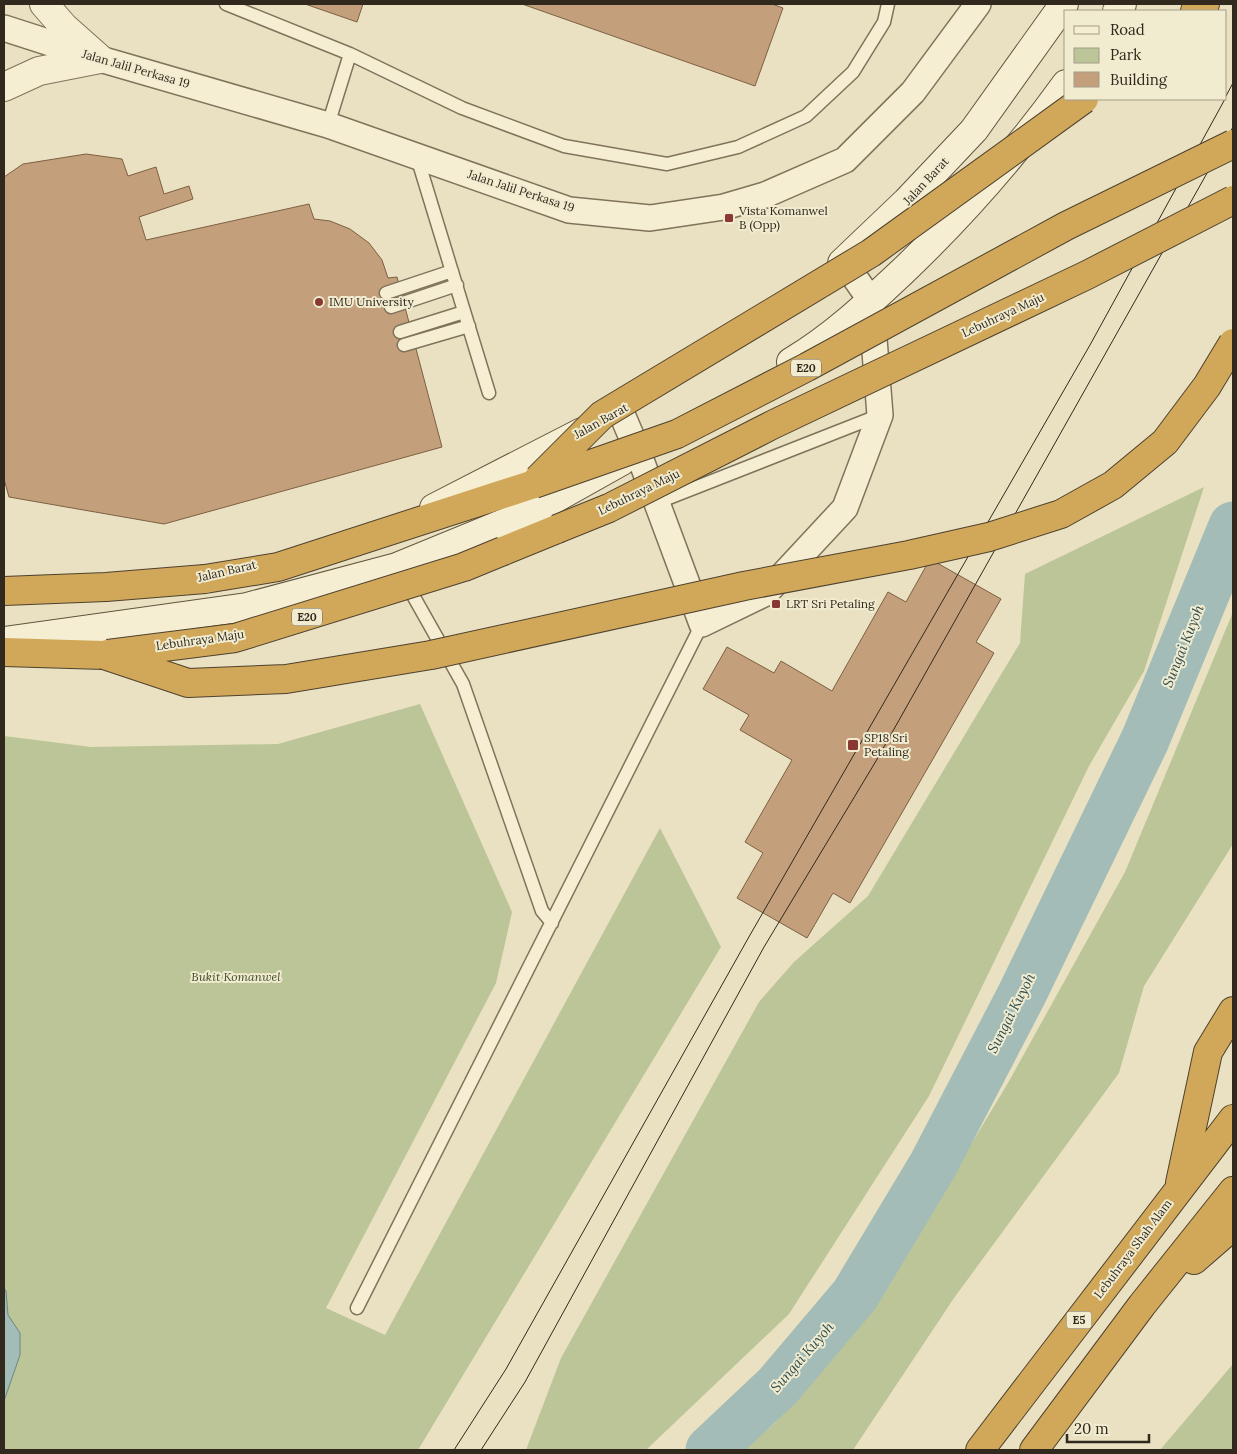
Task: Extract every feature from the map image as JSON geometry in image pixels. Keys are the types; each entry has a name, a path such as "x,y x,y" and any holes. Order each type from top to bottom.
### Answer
{"highway":[{"path":"534,484 602,415 870,253 1083,100"},
{"name":"E20","path":"4,591 106,588 205,579 278,567 534,484 677,434 807,368 1066,226 1233,144"},
{"name":"Lebuhraya Maju","path":"4,652 104,655 160,645 236,638 464,567 609,508 774,424 1087,275 1233,200"},
{"path":"104,655 188,683 286,679 431,655 744,586 909,555 989,537 1061,514 1113,485 1165,442 1207,386 1233,343"},
{"path":"1178,1189 1208,1052 1233,1011"},
{"name":"Lebuhraya Shah Alam","path":"980,1450 1178,1189 1233,1120"},
{"path":"1034,1450 1142,1305 1233,1191"},
{"path":"1142,1305 1233,1226"}],"main road":[{"path":"44,4 64,27 100,59"},
{"name":"Jalan Barat","path":"4,595 46,595 216,576 302,552 421,515 621,412 744,332 844,262 906,202 974,130 1064,4"},
{"path":"4,86 39,71 100,59"},
{"path":"4,641 247,607 397,567 531,512 638,452 822,344 954,223 1030,135 1064,87"}],"street":[{"name":"Jalan Jalil Perkasa 19","path":"4,28 100,59 328,125 569,210 650,218 724,207 765,195 844,160 913,92 978,4"},
{"path":"621,412 638,452 702,624 766,593 845,508 880,415 871,301 844,262"}],"lane":[{"path":"226,4 350,54 462,108 564,146 667,164 738,147 806,116 853,72 884,22 888,4"},
{"path":"328,125 350,54"},
{"path":"417,156 489,393"},
{"path":"386,293 452,271"},
{"path":"391,307 456,285"},
{"path":"400,332 464,312"},
{"path":"404,345 468,326"},
{"path":"656,503 880,415"},
{"path":"397,567 463,684 542,911 552,923"},
{"path":"357,1308 702,624"}],"green space":[{"path":"1204,487 1144,671 1089,766 929,1096 789,1314 646,1450 526,1450 561,1358 759,1002 794,962 868,896 1020,643 1025,574"},
{"path":"1233,612 1233,844 1144,986 1119,1073 954,1298 853,1450 743,1450 775,1423 905,1254 1008,1083 1125,872"},
{"name":"Bukit Komanwel","path":"420,704 512,912 496,983 326,1308 385,1335 660,828 721,947 418,1450 4,1450 4,736 91,747 278,744"},
{"path":"1233,1364 1233,1450 1160,1450"}],"water":[{"path":"4,1288 6,1291 8,1315 20,1333 20,1355 4,1401"}],"building":[{"path":"305,4 363,4 357,22"},
{"path":"522,4 772,4 783,8 755,86"},
{"name":"IMU University","path":"86,154 122,159 128,176 156,167 164,194 189,186 193,199 139,217 146,240 309,204 314,219 330,221 350,229 369,243 382,260 388,278 397,277 442,447 164,524 9,497 4,479 4,177 23,164"},
{"name":"SP18 Sri Petaling","path":"930,559 1001,599 976,642 994,653 850,903 833,893 807,938 737,898 763,853 745,842 792,760 740,730 749,715 703,689 727,647 774,673 781,661 832,691 888,592 906,602"}],"waterway":[{"name":"Sungai Kuyoh","path":"710,1450 778,1386 855,1295 933,1165 1022,994 1145,740 1233,526"}],"tram line":[{"path":"1227,94 1233,83"},
{"path":"454,1450 506,1369 750,935 1090,345 1224,100"},
{"path":"481,1450 525,1382 764,947 876,761 1233,127"}],"place":[{"name":"Vista Komanwel B (Opp)","path":"729,218"},
{"name":"IMU University","path":"319,302"},
{"name":"LRT Sri Petaling","path":"776,604"},
{"name":"SP18 Sri Petaling","path":"853,745"}]}
